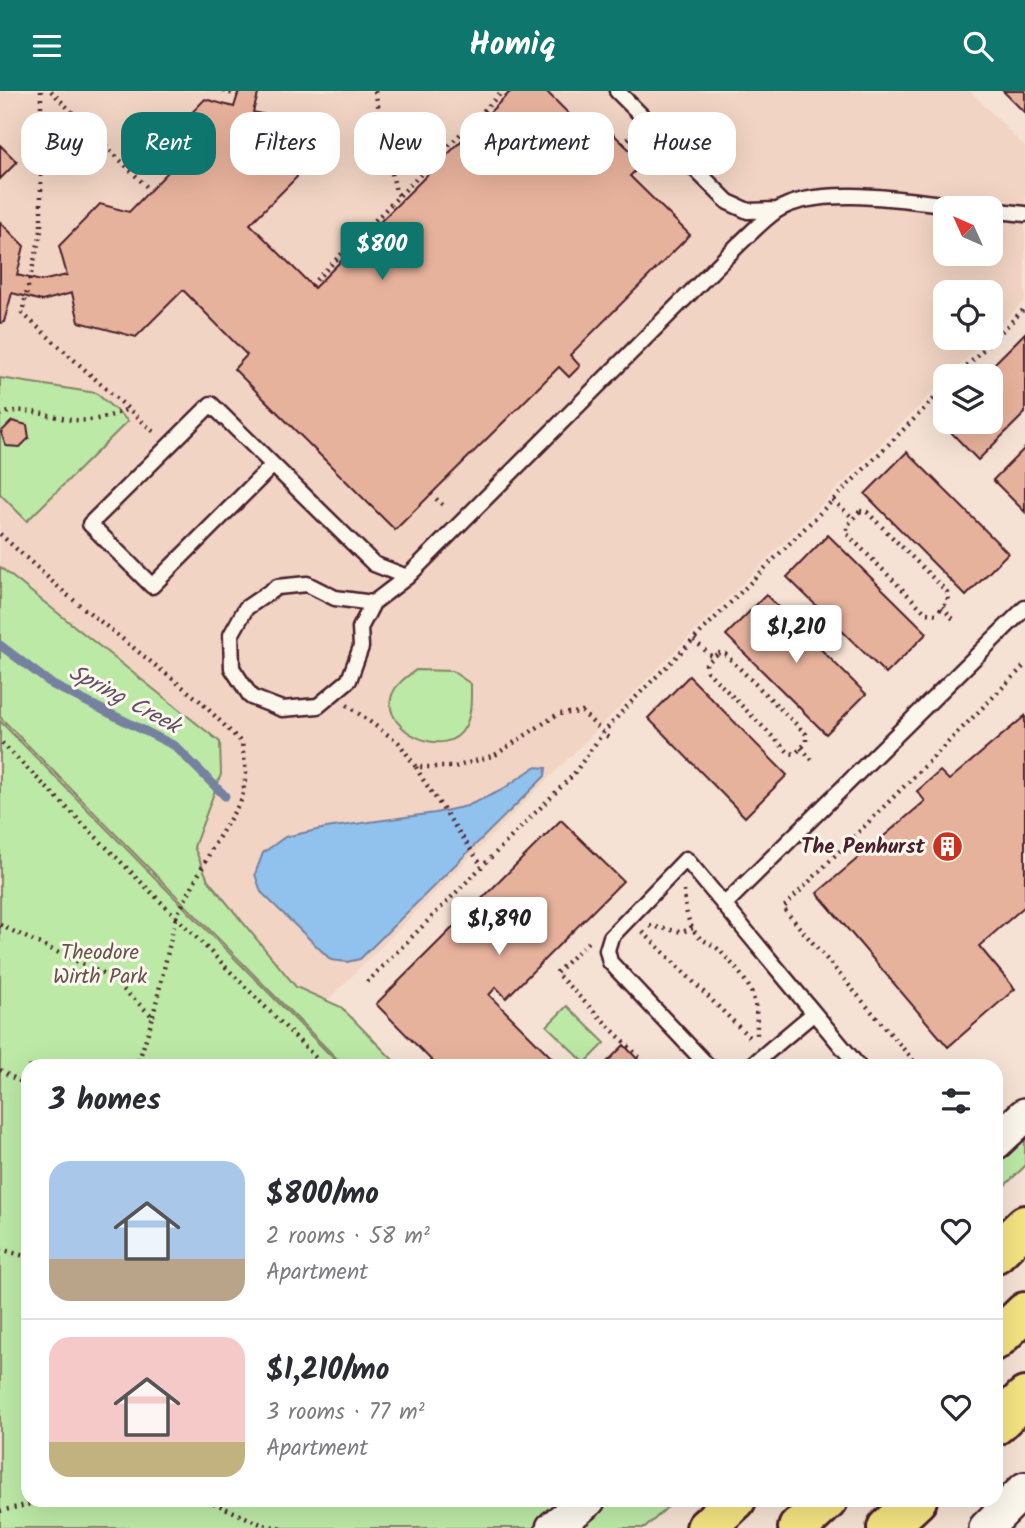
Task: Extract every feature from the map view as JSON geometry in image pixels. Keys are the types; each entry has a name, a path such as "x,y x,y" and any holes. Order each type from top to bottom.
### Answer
{"highway":[{"path":"1003,1246 1025,1225"},
{"path":"1003,1333 1025,1312"},
{"path":"1003,1418 1025,1397"},
{"path":"706,1528 728,1507"},
{"path":"799,1528 821,1507"},
{"path":"887,1528 910,1507"}],"street":[{"path":"1003,1135 1025,1115"},
{"path":"986,1528 1025,1489"},
{"path":"552,1528 580,1507"}],"lane":[{"path":"617,91 728,202 748,211 777,210 830,196 933,204"},
{"path":"373,603 335,598 307,584 277,586 246,608 231,635 232,668 251,697 282,709 318,706 333,694 349,680 360,647 360,628 373,603 407,577 739,244 777,210"},
{"path":"1003,211 1025,213"},
{"path":"273,465 152,586 90,524 211,404 374,564 407,577"},
{"path":"724,905 1025,608"},
{"path":"702,1059 610,963 607,950 611,937 686,859 852,1059"},
{"path":"759,1059 814,1013"}],"path":[{"path":"41,91 41,231 22,313 168,447"},
{"path":"51,91 150,190"},
{"path":"223,91 238,95"},
{"path":"375,91 396,192 401,197"},
{"path":"311,285 503,91"},
{"path":"623,144 628,139"},
{"path":"969,364 1025,308"},
{"path":"367,982 573,775 603,733 694,639 933,400"},
{"path":"0,415 11,410 76,421 105,419 128,409"},
{"path":"431,493 446,508"},
{"path":"834,500 853,519"},
{"path":"860,512 867,512 947,592 948,600 936,614 926,613 847,534 847,526 853,519 860,512"},
{"path":"0,534 66,594 200,701 242,743 246,773 242,799 214,845 176,918 153,1017 139,1059"},
{"path":"942,607 955,621"},
{"path":"694,639 712,657"},
{"path":"718,653 724,654 806,734 806,743 795,754 789,753 707,671 706,664 712,657 718,653"},
{"path":"912,1059 783,908 1025,666"},
{"path":"333,694 399,743 482,866"},
{"path":"416,767 455,767 495,755 558,713 582,712 609,738"},
{"path":"0,741 317,1059"},
{"path":"801,748 813,761"},
{"path":"686,859 686,911 700,937 716,947 750,988 757,1010 757,1035 752,1040 641,931 646,926 682,932 693,928"},
{"path":"0,925 110,977 153,1017"},
{"path":"0,1070 21,1082"},
{"path":"0,1249 21,1255"},
{"path":"0,1511 21,1506"},
{"path":"223,1507 263,1525 281,1528"}],"shaded area":[{"path":"0,91 970,91 1025,147 1025,300 1003,323 1003,280 933,280 933,350 975,350 961,364 933,364 933,392 302,1026 0,721"}],"green space":[{"path":"0,378 96,393 128,421 27,521 0,494"},
{"path":"0,567 220,742 221,774 194,847 208,880 296,987 341,1007 392,1059 337,1059 0,717"},
{"path":"416,670 452,671 471,684 469,717 456,737 445,742 432,742 419,738 397,722 392,711 392,694 401,682"},
{"name":"Theodore Wirth Park","path":"0,721 334,1059 21,1059 21,1507 668,1507 645,1528 0,1528"},
{"path":"567,1006 605,1043 589,1059 581,1059 547,1026"},
{"path":"1025,1139 1025,1166 1003,1187 1003,1159"}],"water":[{"path":"535,767 546,768 545,776 360,959 347,962 331,960 261,892 255,874 263,853 285,837 467,806 500,791"}],"building":[{"path":"239,91 259,91 253,112 230,112 230,175 297,177 250,224 314,288 427,175 446,175 446,156 460,142 460,175 614,175 614,135 628,148 628,175 690,235 570,355 580,366 569,377 559,367 395,530 234,369 247,355 183,290 136,337 79,322 72,293 42,301 12,293 4,322 0,323 0,222 24,246 17,275 41,281 67,275 59,246 100,204 129,212 165,175 216,175 216,112 192,112 205,99 234,107"},
{"path":"511,91 546,91 567,112 490,112"},
{"path":"1003,91 1025,91 1025,113"},
{"path":"0,145 17,162 0,179"},
{"path":"1025,333 1025,413 978,460 953,434 1003,434 1003,364 994,364"},
{"path":"12,421 27,425 29,438 20,447 6,446 1,432"},
{"path":"1025,448 1025,512 993,480"},
{"path":"907,452 1008,553 966,596 865,494"},
{"path":"828,535 927,633 886,674 787,577"},
{"path":"766,595 866,694 826,734 726,635"},
{"path":"689,676 787,775 745,817 648,718"},
{"name":"The Penhurst","path":"1025,716 1025,906 979,946 1015,989 948,1047 817,893 925,801 917,791 940,771 949,780"},
{"path":"561,820 623,881 506,998 496,987 489,995 553,1059 430,1059 376,1004"},
{"path":"624,1045 637,1059 610,1059"}],"waterway":[{"name":"Spring Creek","path":"0,645 53,685 175,746 225,796"}],"place":[{"name":"The Penhurst","path":"948,847"}]}
